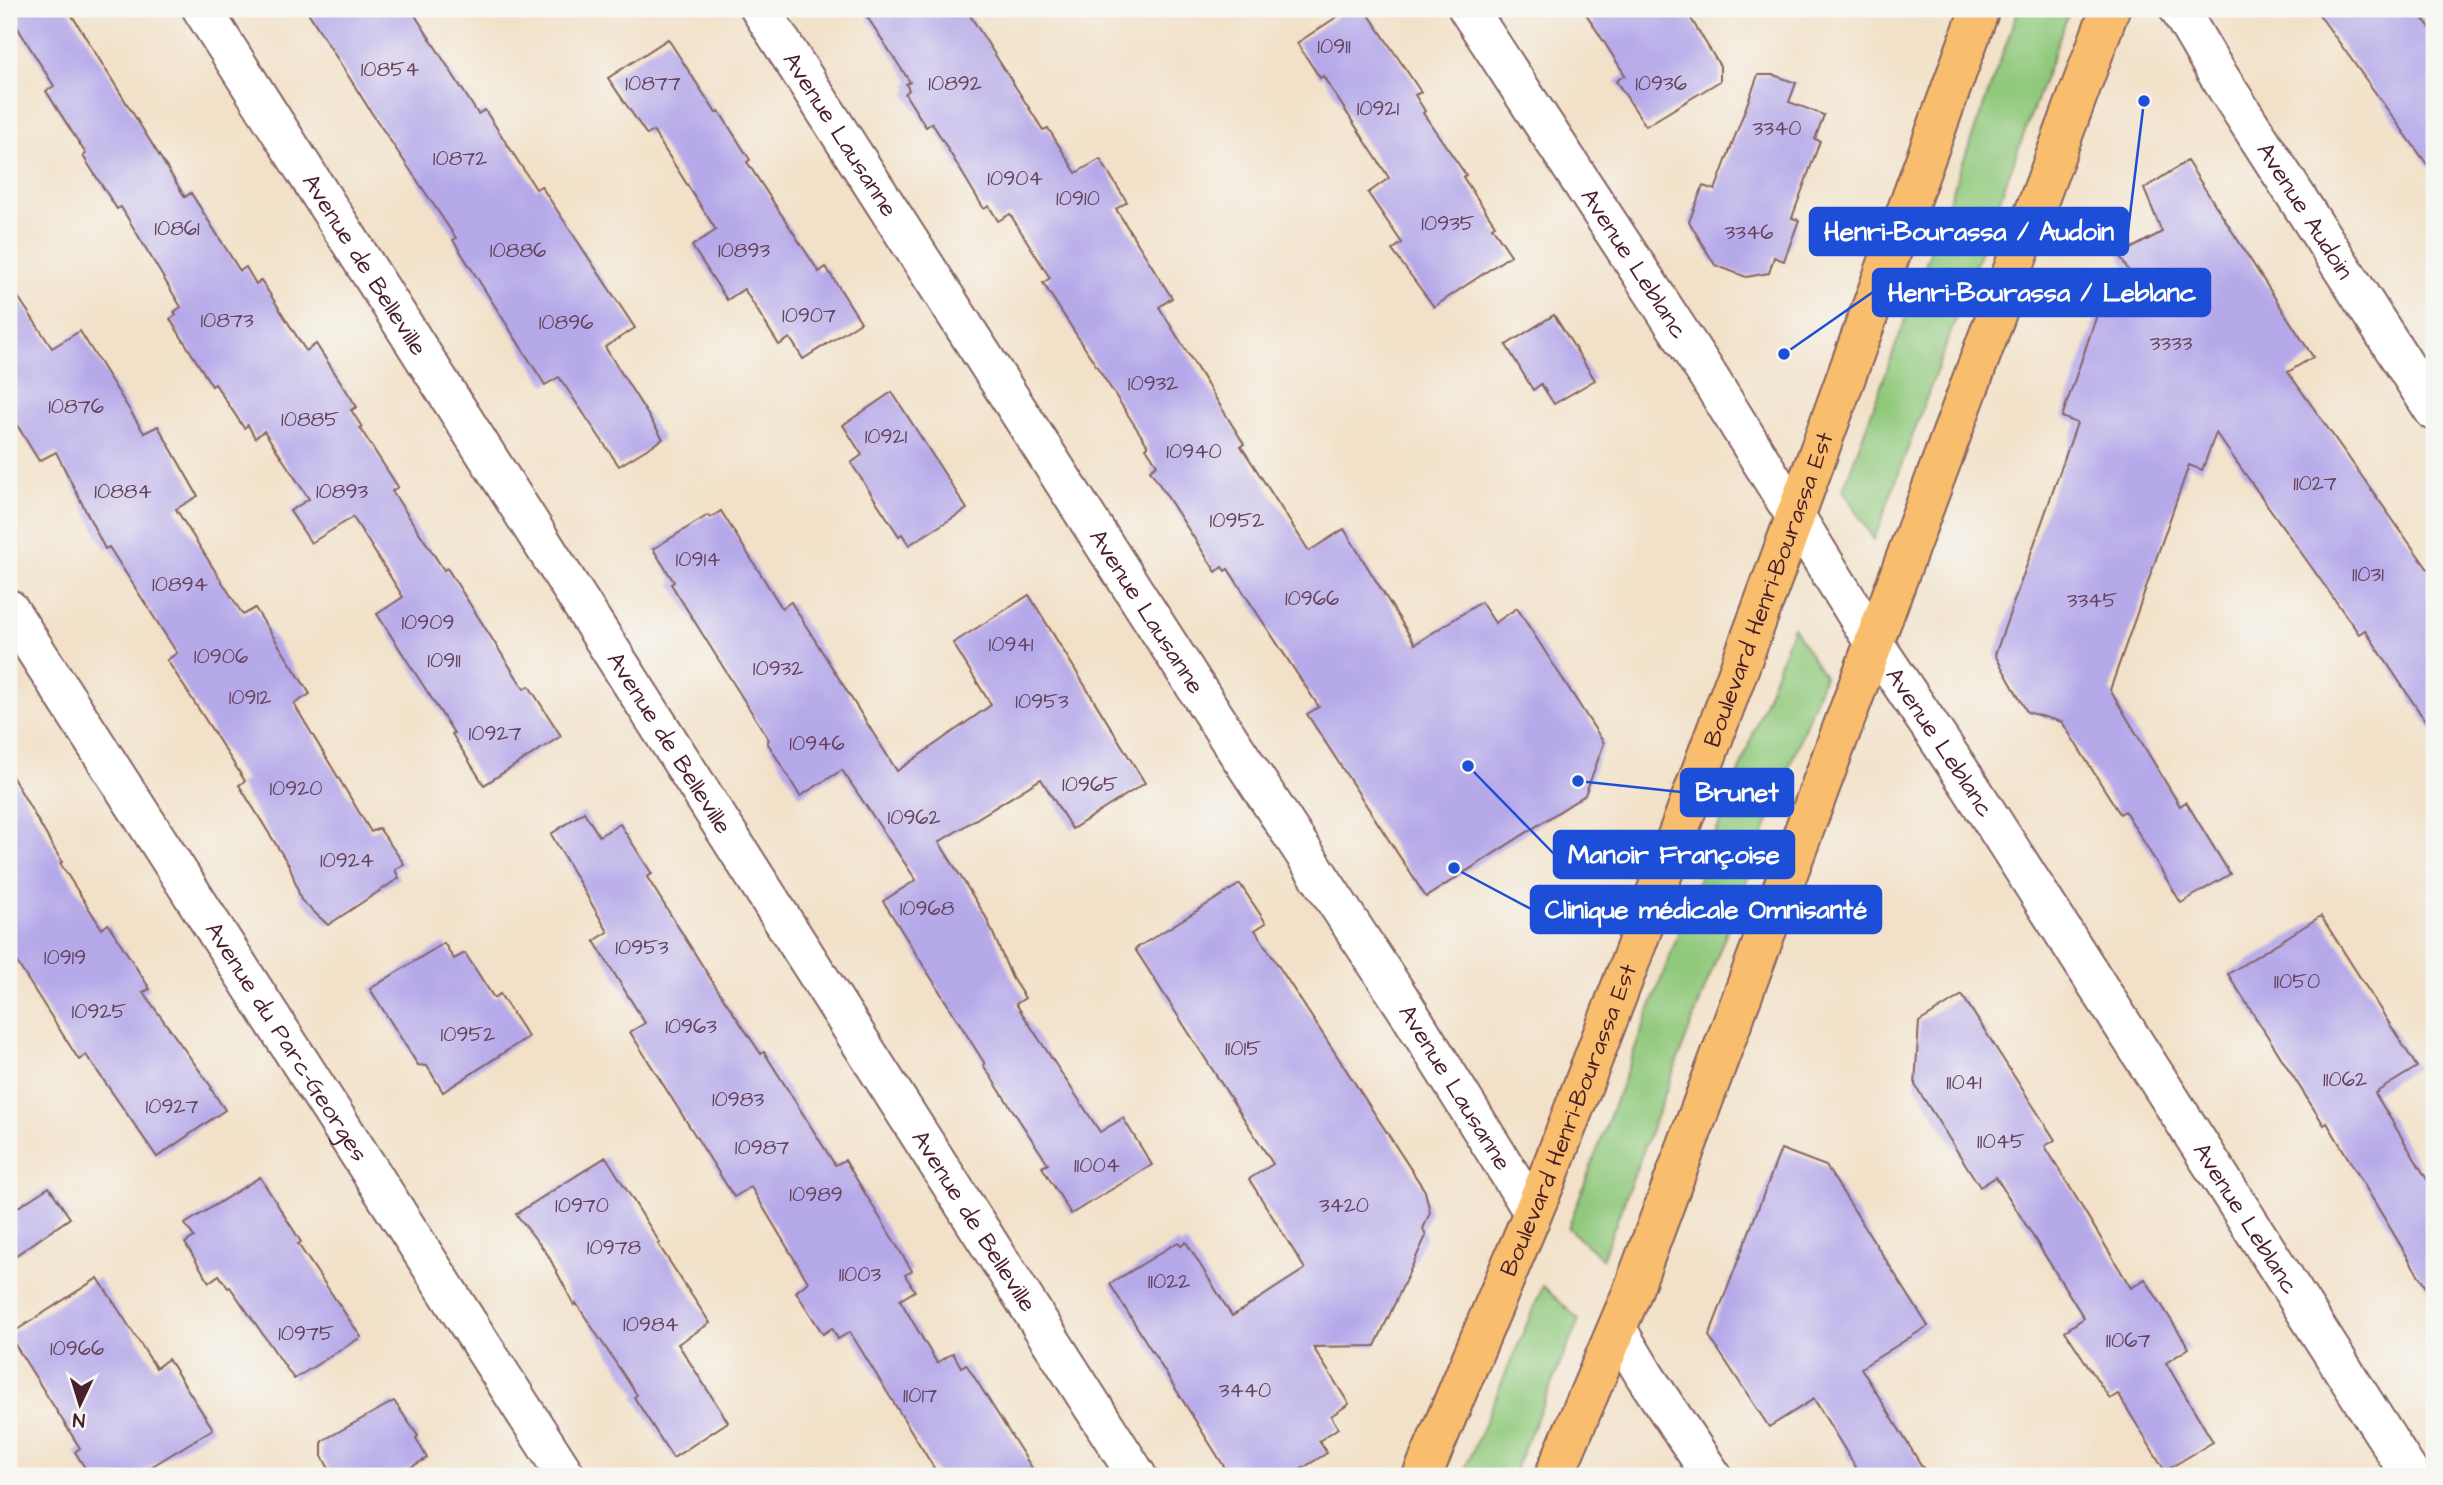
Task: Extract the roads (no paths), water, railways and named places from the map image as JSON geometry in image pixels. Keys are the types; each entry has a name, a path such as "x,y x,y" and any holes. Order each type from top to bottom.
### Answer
{"main road":[{"name":"Boulevard Henri-Bourassa Est","path":"1422,1476 1534,1212 1652,903 1980,9"},
{"path":"1555,1476 1618,1329 2110,9"}],"street":[{"name":"Avenue de Belleville","path":"202,9 1137,1476"},
{"name":"Avenue Lausanne","path":"760,9 1231,742 1404,1005 1534,1212"},
{"name":"Avenue Leblanc","path":"1468,9 1796,515 1874,643 1970,786 2411,1476"},
{"name":"Avenue Audoin","path":"2179,9 2213,67 2434,411"},
{"name":"Avenue du Parc-Georges","path":"9,609 566,1476"},
{"path":"1618,1329 1645,1376 1712,1476"}],"place":[{"name":"Henri-Bourassa / Audoin","path":"2144,101"},
{"name":"Henri-Bourassa / Leblanc","path":"1784,354"},
{"name":"Manoir Françoise","path":"1468,766"},
{"name":"Brunet","path":"1578,781"},
{"name":"Clinique médicale Omnisanté","path":"1454,868"}]}
